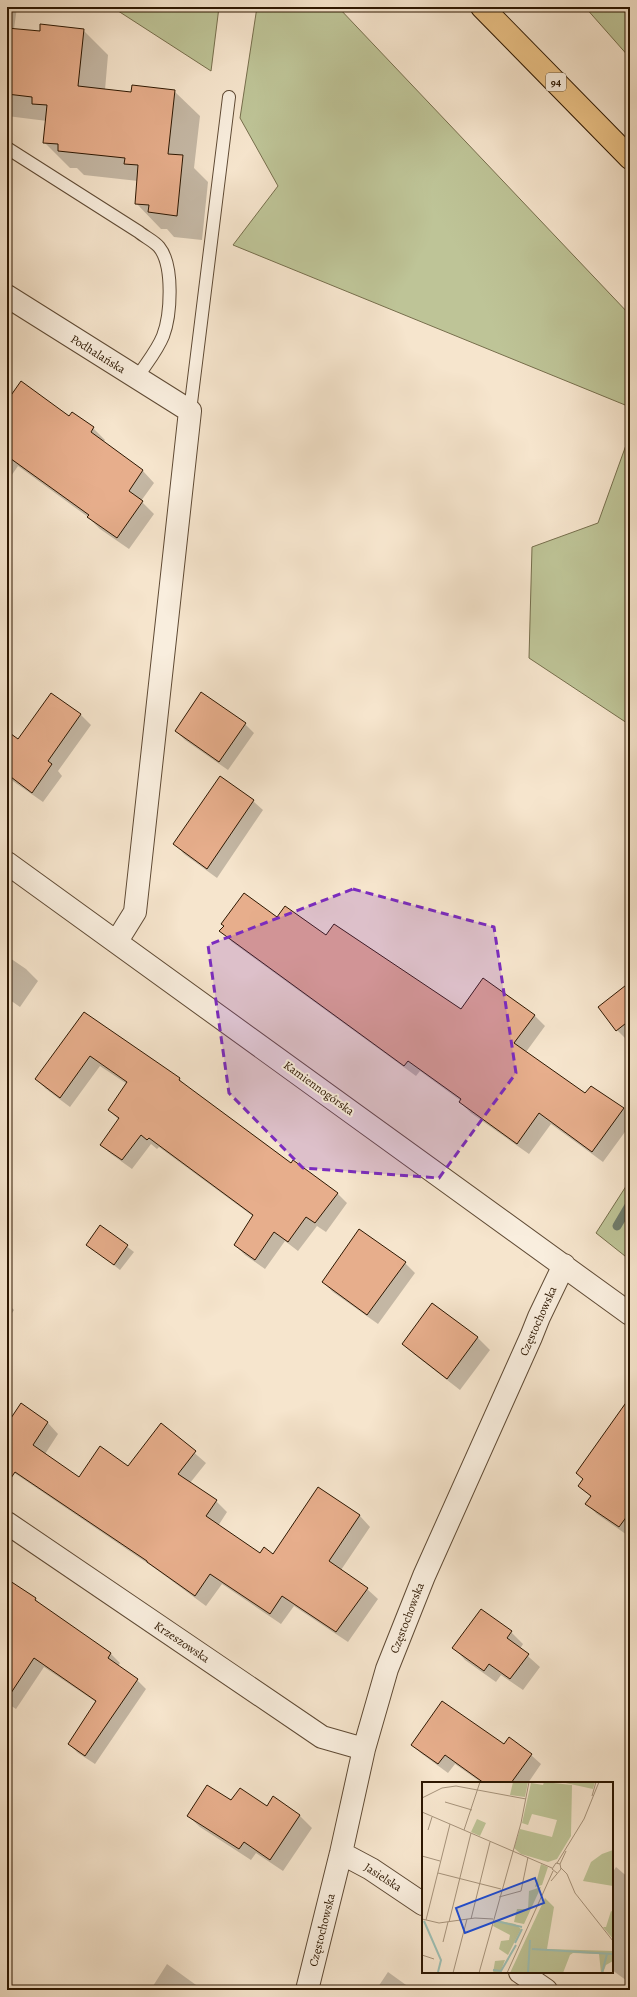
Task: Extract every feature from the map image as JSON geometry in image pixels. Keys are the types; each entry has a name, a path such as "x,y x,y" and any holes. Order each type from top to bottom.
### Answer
{"main road":[{"name":"94","path":"482,7 630,158"}],"street":[{"name":"Podhalańska","path":"7,296 190,411"},
{"path":"117,941 136,912 190,411"},
{"name":"Kamiennogórska","path":"7,863 117,941 630,1314"},
{"name":"Częstochowska","path":"307,1990 341,1853 364,1749 387,1669 424,1576 539,1316 564,1265"},
{"name":"Krzeszowska","path":"7,1523 322,1737 364,1749"},
{"name":"Jasielska","path":"341,1853 372,1868 422,1903"},
{"path":"521,1973 546,1990"}],"lane":[{"path":"190,411 229,97"},
{"path":"7,148 159,246 167,262 170,282 166,326 162,338 137,378"}],"highlighted area":[{"path":"353,889 494,927 516,1073 439,1178 303,1168 229,1093 208,945"}],"green space":[{"path":"112,7 219,7 211,71"},
{"path":"257,7 338,7 630,315 630,407 233,245 278,186 240,118"},
{"path":"585,7 630,7 630,58"},
{"path":"630,434 630,725 529,658 532,547 598,523"},
{"path":"630,1180 630,1260 596,1233"}],"building":[{"path":"40,24 84,29 78,86 131,92 132,85 175,90 168,154 183,155 177,216 148,212 149,205 135,204 138,165 124,164 125,158 58,151 58,144 43,143 47,105 32,104 32,97 7,94 7,28 40,31"},
{"path":"21,381 69,416 72,412 94,427 91,432 143,470 129,491 143,501 117,538 87,517 89,515 7,456 7,401"},
{"path":"201,692 246,723 219,762 175,731"},
{"path":"51,693 81,714 48,761 52,764 32,793 7,774 7,731 18,739"},
{"path":"220,776 254,800 207,869 173,844"},
{"path":"244,893 277,917 285,906 326,935 334,924 461,1009 483,978 535,1015 514,1043 585,1093 591,1086 624,1108 592,1152 539,1113 517,1144 459,1102 461,1099 408,1061 404,1066 219,931 224,926 221,924"},
{"path":"630,982 630,1020 616,1031 598,1007"},
{"path":"84,1012 180,1078 179,1080 291,1163 293,1160 338,1193 315,1223 306,1217 288,1242 274,1232 255,1260 234,1245 253,1215 149,1138 147,1140 141,1135 122,1160 100,1145 119,1118 108,1110 127,1082 90,1056 60,1098 35,1079"},
{"path":"100,1225 128,1245 114,1265 86,1245"},
{"path":"359,1229 406,1262 367,1315 322,1282"},
{"path":"432,1303 478,1337 447,1379 402,1344"},
{"path":"630,1397 630,1512 619,1527 585,1504 591,1496 578,1486 583,1479 576,1473"},
{"path":"21,1403 48,1422 33,1445 79,1477 100,1446 128,1466 161,1423 196,1451 178,1474 217,1500 206,1516 260,1553 264,1547 273,1554 318,1487 360,1515 329,1561 368,1588 336,1632 282,1596 270,1614 210,1574 195,1596 147,1561 15,1472 7,1484 7,1424"},
{"path":"7,1579 36,1598 35,1600 111,1653 108,1658 138,1679 85,1756 68,1744 96,1701 34,1658 7,1699"},
{"path":"481,1609 512,1631 507,1638 529,1654 510,1679 489,1664 484,1671 452,1648"},
{"path":"442,1701 504,1744 509,1737 532,1754 512,1782 483,1782 445,1755 438,1764 411,1745"},
{"path":"207,1785 231,1800 240,1788 267,1806 273,1796 300,1815 270,1860 244,1842 239,1849 187,1816"}],"waterway":[{"path":"617,1226 630,1204"}]}
